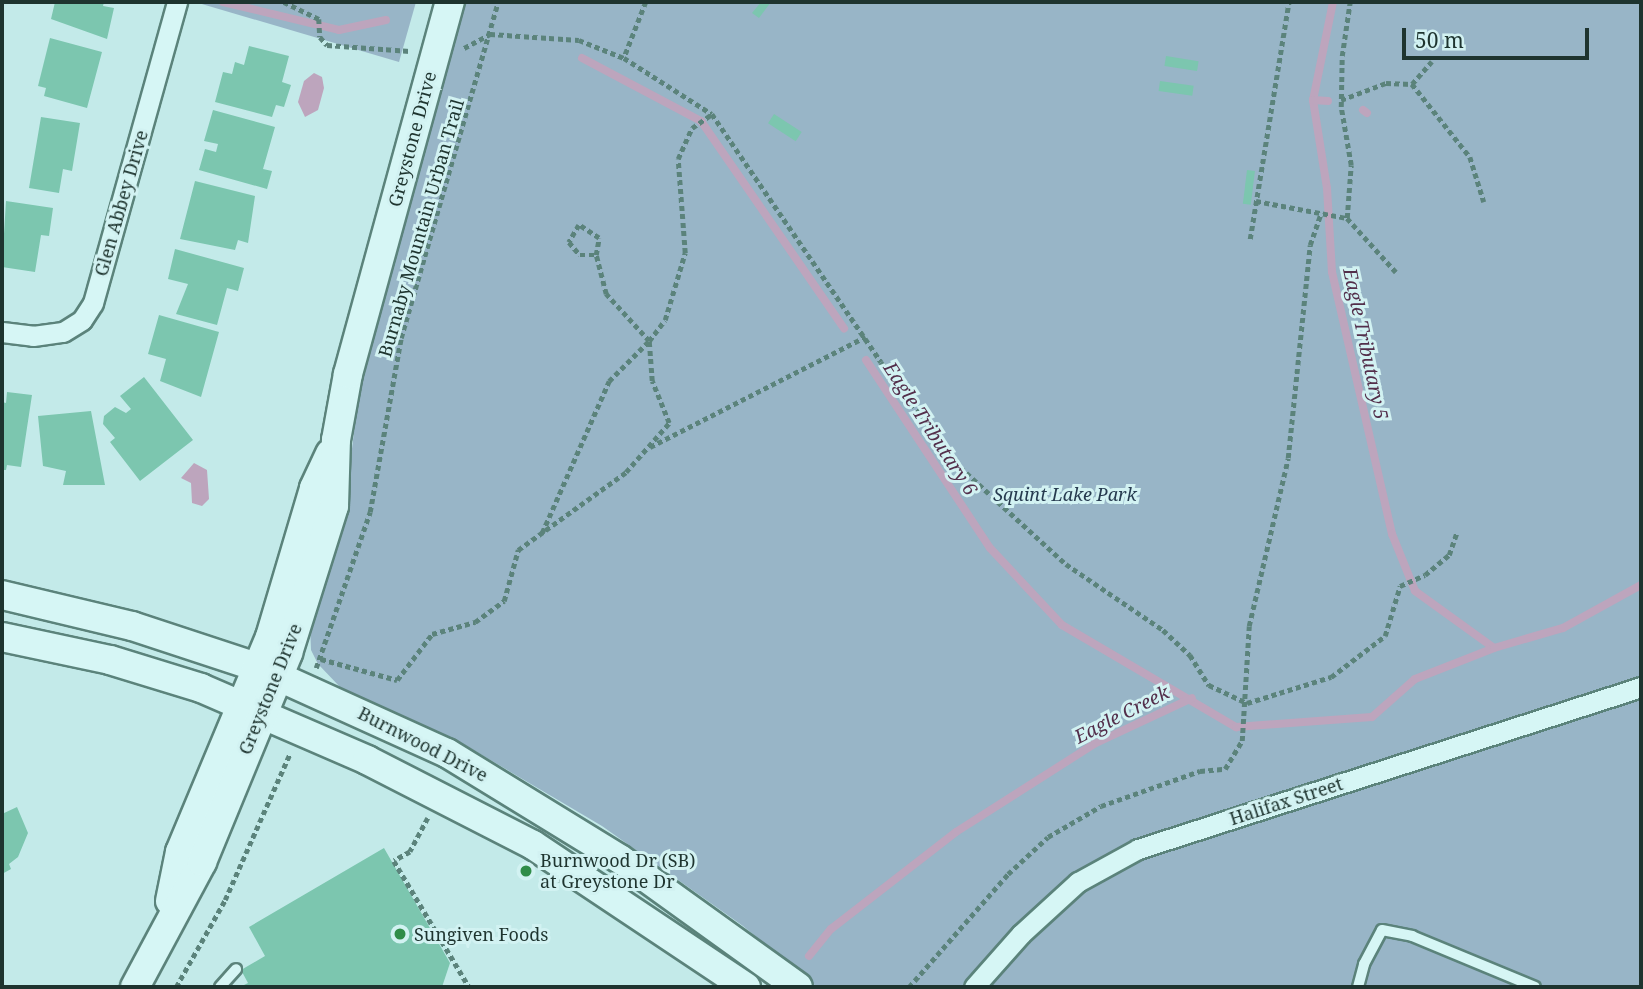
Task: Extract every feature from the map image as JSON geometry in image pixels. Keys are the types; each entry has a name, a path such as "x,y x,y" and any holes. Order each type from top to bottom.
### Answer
{"street":[{"name":"Glen Abbey Drive","path":"2,332 63,332 82,320 93,303 177,2"},
{"name":"Greystone Drive","path":"135,987 165,925 202,862 252,708 268,671 314,488 336,440 348,374 450,2"},
{"name":"Burnwood Drive","path":"2,596 132,626 268,671 447,753 541,807 798,987"},
{"path":"2,637 110,660 252,708 367,760 533,845 746,987"},
{"name":"Halifax Street","path":"974,987 1021,934 1077,882 1138,849 1641,687"}],"lane":[{"path":"1358,987 1364,964 1382,930 1412,936 1535,987"},
{"path":"220,987 236,968"}],"path":[{"path":"284,2 318,19 320,37 327,45 417,52"},
{"name":"Burnaby Mountain Urban Trail","path":"498,2 401,338 370,512 319,662 397,680 432,634 475,622 504,601 517,550 542,534"},
{"path":"624,58 646,2"},
{"path":"1250,239 1289,2"},
{"path":"1348,218 1351,165 1341,100 1350,2"},
{"path":"461,50 490,34 579,40 624,58 712,114 865,337 960,467 1066,564 1163,630 1190,655 1209,685 1246,706 1331,677 1385,636 1400,586 1425,575 1449,555 1457,532"},
{"path":"1412,84 1432,61"},
{"path":"1341,100 1386,83 1412,84 1470,157 1483,202"},
{"path":"542,534 609,381 649,341 664,320 685,253 678,159 692,128 712,114"},
{"path":"1256,201 1348,218 1396,272"},
{"path":"909,987 1008,874 1048,837 1101,806 1200,771 1225,769 1242,741 1249,626 1288,458 1310,245 1323,213"},
{"path":"542,534 626,472 669,423 652,382 649,341 606,295 596,255 598,238 579,226 569,242 579,255 596,255"},
{"path":"649,448 865,337"},
{"path":"176,987 260,826 293,743"},
{"path":"428,817 410,852 394,861 469,987"}],"green space":[{"path":"195,2 416,2 399,62"},
{"name":"Squint Lake Park","path":"465,2 1641,2 1641,987 817,987 743,926 602,826 460,742 340,687 318,664 311,650 310,625 349,474 358,398"}],"shaded area":[{"path":"314,73 322,77 324,88 318,110 305,117 298,102 304,81"},
{"path":"194,463 207,470 209,499 202,506 192,503 191,483 181,478"}],"building":[{"path":"55,2 104,2 103,6 114,8 107,39 51,19"},
{"path":"761,2 771,2 759,18 752,13"},
{"path":"50,38 102,52 87,108 44,96 46,88 38,86"},
{"path":"249,46 289,56 282,82 291,85 284,107 276,105 272,117 215,102 223,72 232,74 235,62 244,65"},
{"path":"1166,56 1199,61 1197,71 1164,66"},
{"path":"1160,81 1194,86 1192,96 1159,91"},
{"path":"213,110 275,127 263,169 272,171 267,189 199,170 205,149 216,152 218,144 204,141"},
{"path":"774,114 802,132 796,141 768,123"},
{"path":"41,117 80,123 72,171 63,169 59,193 29,188"},
{"path":"1247,170 1255,171 1251,205 1243,204"},
{"path":"195,181 255,196 248,243 238,240 235,250 180,239"},
{"path":"6,201 53,208 49,236 41,235 35,272 2,267"},
{"path":"175,249 244,268 238,291 227,288 217,325 176,314 188,284 168,279"},
{"path":"159,315 219,332 201,397 160,381 166,359 148,354"},
{"path":"144,377 193,440 140,481 110,442 115,438 103,424 104,416 115,407 126,413 131,409 120,396"},
{"path":"7,392 32,395 21,467 7,465 6,470 2,470 2,402 6,403"},
{"path":"91,411 105,485 63,485 66,471 43,466 38,416"},
{"path":"17,807 28,833 18,857 9,864 11,869 2,874 2,814"},
{"path":"384,848 450,963 442,987 240,987 248,983 241,970 265,956 249,927"}],"waterway":[{"name":"Eagle Tributary 6","path":"223,2 339,30 386,20"},
{"name":"Eagle Tributary 5","path":"1333,2 1313,100 1327,188 1332,272 1392,534 1415,591 1494,648"},
{"name":"Eagle Tributary 6","path":"582,58 701,121 844,328"},
{"path":"1313,100 1328,101"},
{"path":"1363,110 1367,113"},
{"name":"Eagle Creek","path":"866,360 990,548 1062,625 1236,727 1372,717 1415,679 1494,648 1563,628 1641,585"},
{"name":"Eagle Creek","path":"809,956 831,929 956,832 1094,744 1192,698"}],"place":[{"name":"Burnwood Dr (SB) at Greystone Dr","path":"526,871"},
{"name":"Sungiven Foods","path":"400,934"}]}
